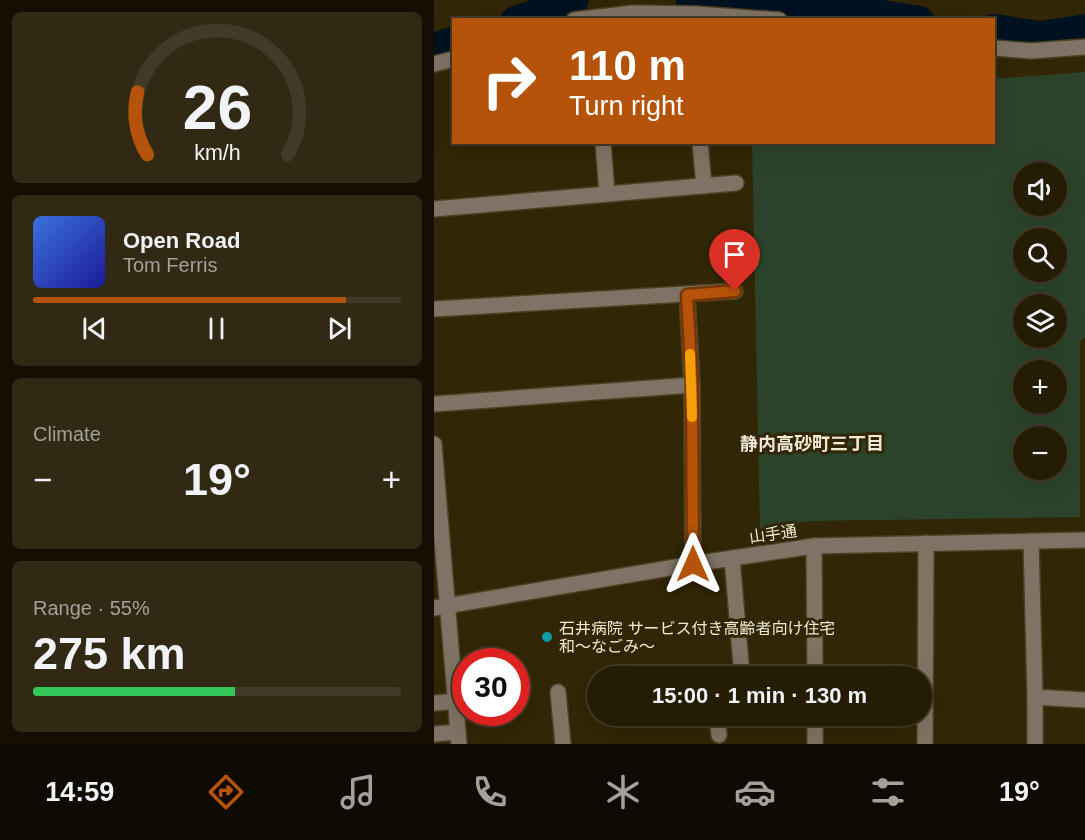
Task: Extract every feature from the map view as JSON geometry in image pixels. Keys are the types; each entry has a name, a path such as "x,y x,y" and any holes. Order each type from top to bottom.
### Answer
{"street":[{"path":"591,18 633,13 751,18"},
{"path":"995,48 1031,51 1085,47"},
{"path":"434,64 452,60"},
{"path":"603,144 607,194"},
{"path":"700,144 704,186"},
{"path":"434,209 736,183"},
{"path":"434,309 735,291"},
{"path":"687,295 692,385 693,564"},
{"path":"434,404 692,385"},
{"path":"434,444 441,607 452,676"},
{"name":"山手通","path":"441,607 814,546 1085,540"},
{"path":"1031,541 1036,697 1035,744"},
{"path":"925,744 926,543"},
{"path":"814,546 815,666"},
{"path":"732,558 741,666"},
{"path":"558,692 563,744"},
{"path":"1036,697 1085,700"},
{"path":"435,703 452,701"},
{"path":"718,726 719,735"},
{"path":"815,726 815,744"},
{"path":"434,734 459,738"}],"green space":[{"path":"1085,72 1086,336 1080,341 1080,517 809,521 760,530 752,144 995,144 995,79"}],"waterway":[{"path":"521,18 575,0"},
{"path":"690,0 838,7 907,18"},
{"path":"995,28 1040,35 1086,28"},
{"path":"434,47 452,41"}],"slow traffic":[{"path":"690,354 692,417"}],"place":[{"name":"石井病院 サービス付き高齢者向け住宅 和～なごみ～","path":"547,637"}],"district":[{"name":"静内高砂町三丁目","path":"812,444"}],"route":[{"path":"693,564 692,385 687,295 735,291"}]}
